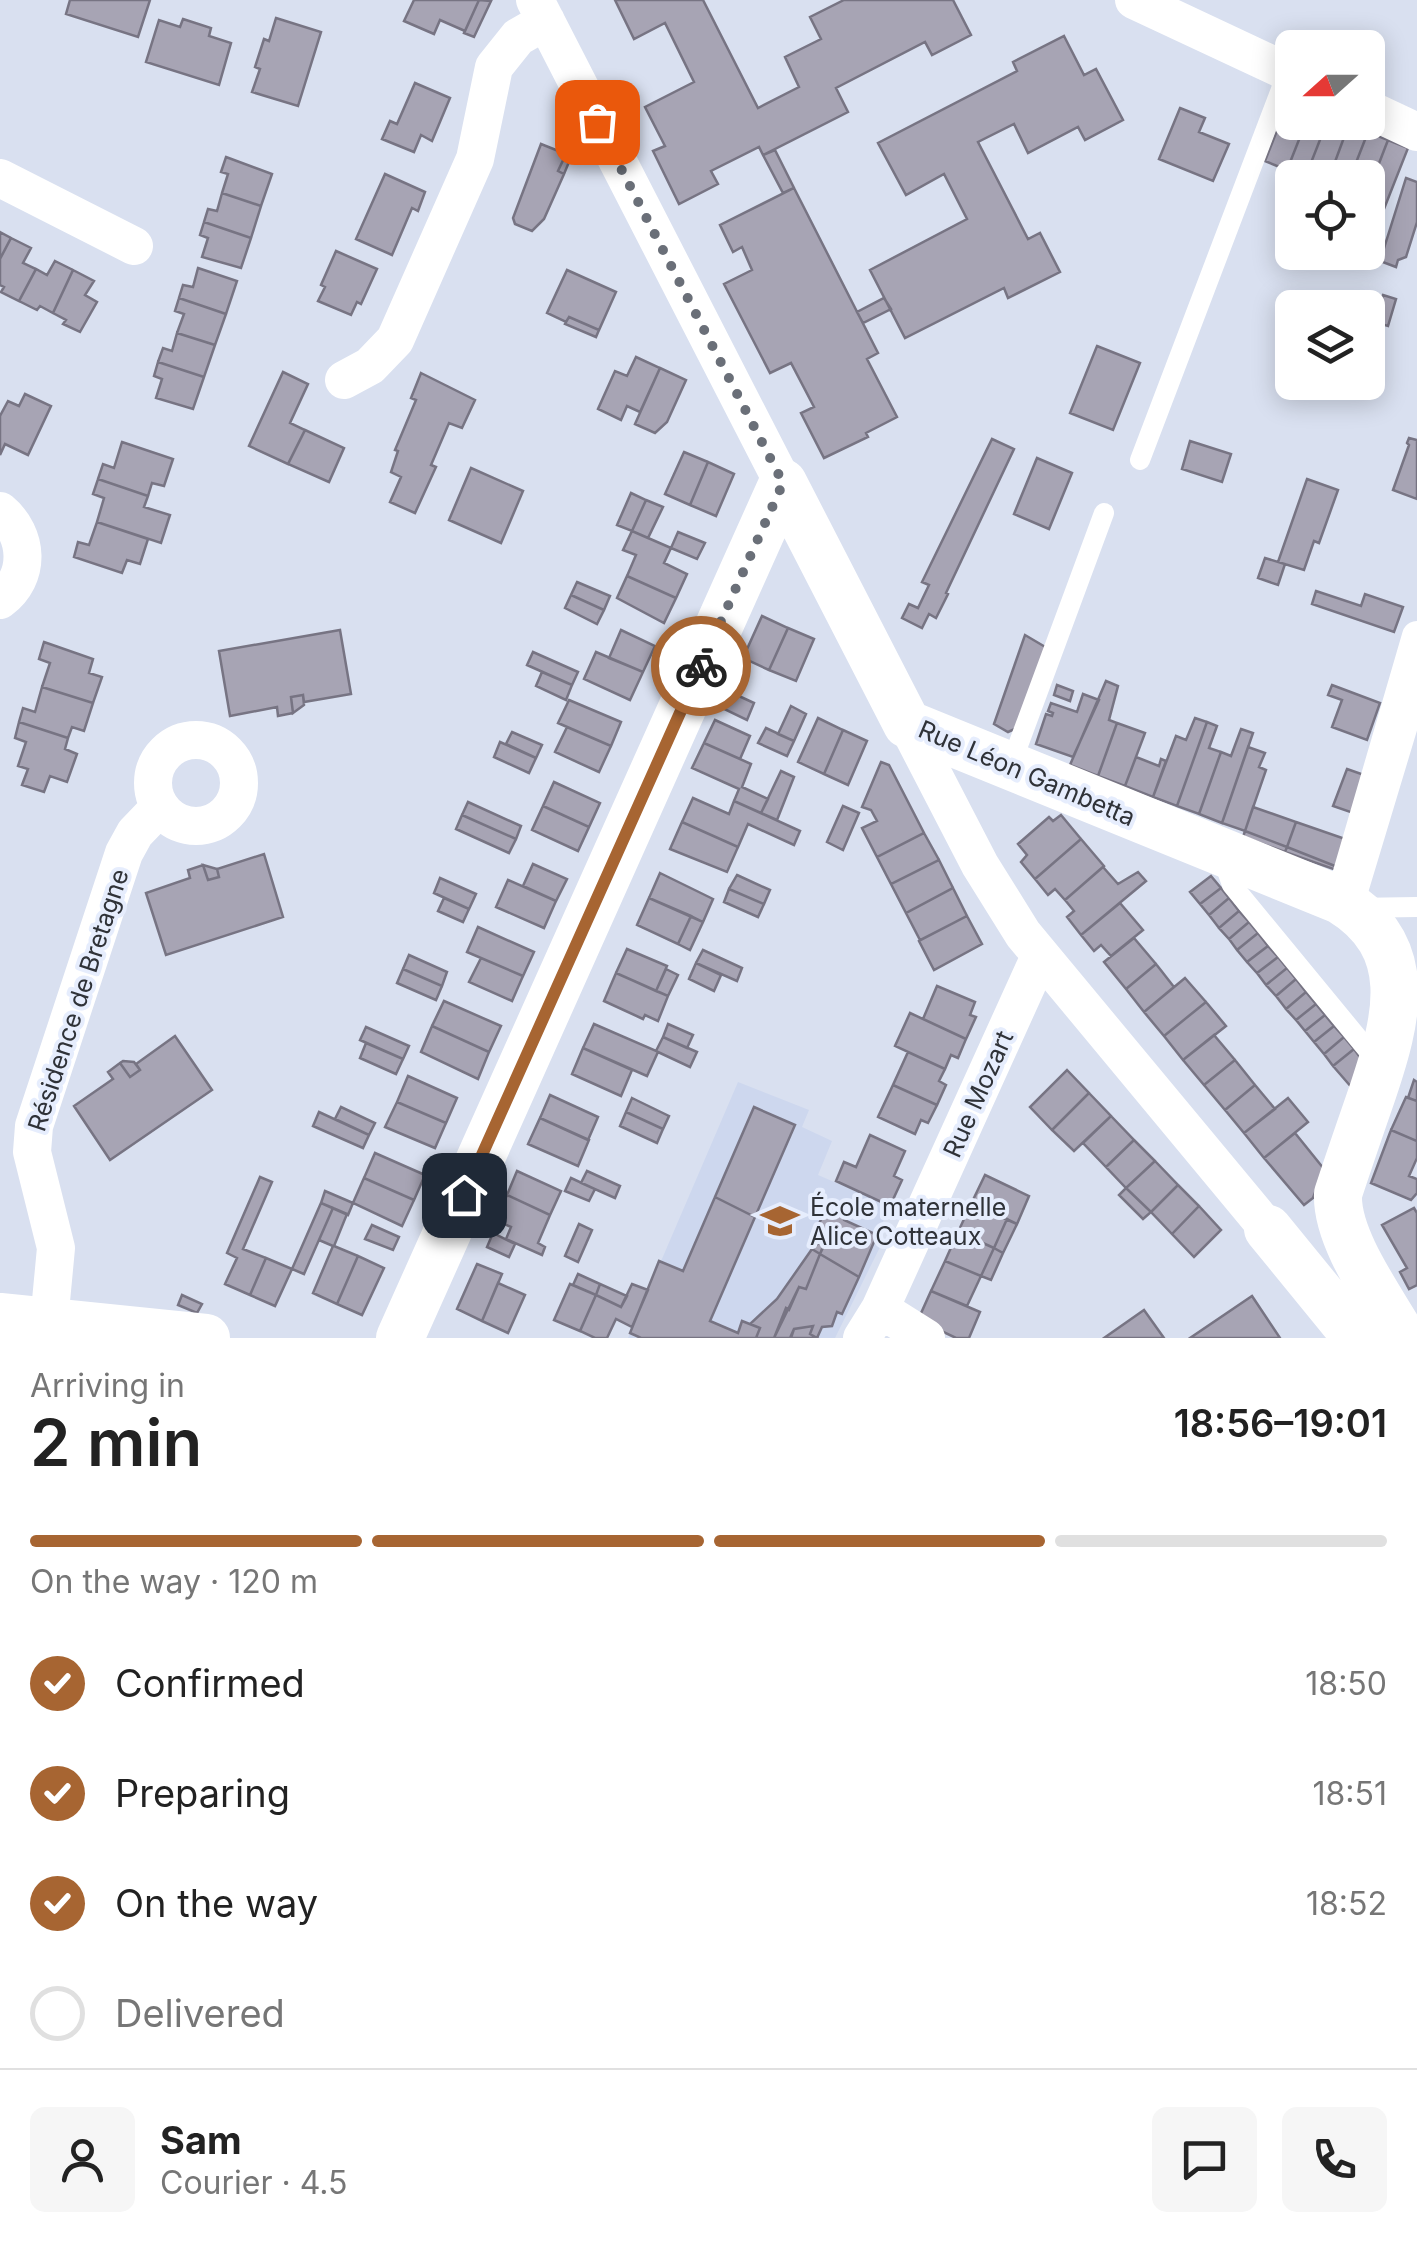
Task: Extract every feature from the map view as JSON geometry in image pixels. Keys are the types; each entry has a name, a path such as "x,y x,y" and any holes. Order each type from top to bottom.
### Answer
{"street":[{"path":"1134,0 1275,65"},
{"path":"344,380 370,366 394,340 475,159 494,67 540,10"},
{"name":"Rue Léon Gambetta","path":"540,10 907,724 1347,904"},
{"path":"1385,116 1417,132"},
{"path":"0,178 134,246"},
{"path":"400,1338 783,483"},
{"path":"0,511 12,521 22,550 18,582 0,600"},
{"path":"1403,1338 1337,1211 1338,1194 1382,1066 1397,1008 1397,980 1381,937 1347,904 1417,636"},
{"path":"907,724 990,883 1040,956 1356,1338"},
{"name":"Résidence de Bretagne","path":"49,1322 56,1248 32,1152 34,1126 124,853 135,833 160,808"},
{"name":"Rue Mozart","path":"871,1323 1040,956"},
{"path":"0,1317 206,1338"},
{"path":"871,1323 926,1338"}],"lane":[{"path":"1140,460 1275,111"},
{"path":"1010,767 1104,513"},
{"path":"1417,696 1347,904 1417,907"},
{"path":"1221,854 1232,885 1382,1066"}],"shaded area":[{"name":"École maternelle Alice Cotteaux","path":"738,1082 809,1110 802,1127 832,1141 818,1175 890,1206 877,1235 884,1239 835,1338 628,1338"}],"building":[{"path":"70,0 150,0 138,37 66,14"},
{"path":"414,0 479,0 465,31 440,20 434,34 404,21"},
{"path":"479,0 491,1 474,37 464,33"},
{"path":"615,0 703,0 758,108 799,87 785,57 821,39 810,17 844,0 953,0 971,35 932,55 925,42 836,88 848,112 763,155 759,147 711,171 718,184 679,204 653,151 665,146 645,107 694,82 665,23 634,39"},
{"path":"276,18 321,32 298,106 252,92 264,39 269,41"},
{"path":"183,19 211,28 209,36 231,43 219,85 146,62 159,20 180,27"},
{"path":"1064,36 1084,75 1096,69 1123,120 1085,140 1078,127 1028,153 1014,124 978,142 1028,239 1040,233 1060,272 1008,298 1004,288 905,338 870,270 967,219 944,174 906,195 878,143 1017,71 1013,62"},
{"path":"415,83 450,98 432,141 421,135 414,152 382,139 390,121 397,124"},
{"path":"1180,108 1205,118 1199,132 1229,144 1213,181 1159,159"},
{"path":"1275,136 1275,140 1299,140 1291,160 1275,160 1275,165 1265,161"},
{"path":"1299,140 1320,140 1312,160 1291,160"},
{"path":"1320,140 1343,140 1336,160 1312,160"},
{"path":"1343,140 1365,140 1357,160 1336,160"},
{"path":"1365,140 1388,140 1380,160 1357,160"},
{"path":"1388,140 1408,148 1385,206 1385,160 1380,160"},
{"path":"541,144 566,154 558,171 564,174 544,219 532,231 515,224 513,218"},
{"path":"775,150 794,188 783,193 763,155"},
{"path":"566,154 571,157 564,174 558,171"},
{"path":"226,157 272,174 261,206 222,193 228,174 221,172"},
{"path":"385,174 425,192 418,211 412,208 392,255 356,239"},
{"path":"1406,178 1417,182 1417,222 1406,257 1398,260 1396,267 1385,263 1385,245"},
{"path":"794,188 878,353 867,359 897,417 866,433 868,437 824,458 801,413 814,407 791,363 770,373 724,284 752,270 742,247 733,252 720,225"},
{"path":"222,193 261,206 251,238 204,222 208,209 217,211"},
{"path":"204,222 251,238 241,268 202,257 208,238 200,235"},
{"path":"0,232 11,238 0,259"},
{"path":"11,238 31,248 23,263 36,269 19,301 1,292 4,287 0,285 0,259"},
{"path":"336,251 377,269 361,304 357,302 351,315 318,301"},
{"path":"55,261 73,270 53,313 19,301 36,269 47,275"},
{"path":"198,268 237,281 226,314 179,298 183,285 193,287"},
{"path":"73,270 94,281 85,295 97,302 80,332 63,324 66,320 53,313"},
{"path":"567,270 616,292 599,330 569,317 566,322 547,313"},
{"path":"1385,296 1396,299 1388,326 1385,325"},
{"path":"179,298 226,314 215,345 177,333 184,314 175,311"},
{"path":"884,298 891,309 863,323 857,312"},
{"path":"569,317 599,330 596,337 565,324"},
{"path":"177,333 215,345 204,377 158,362 163,348 172,351"},
{"path":"1097,346 1140,363 1113,430 1070,413"},
{"path":"636,357 660,368 640,412 627,406 621,420 598,409 615,371 627,376"},
{"path":"158,362 204,377 193,409 156,398 162,379 154,376"},
{"path":"660,368 686,380 667,422 655,433 635,424"},
{"path":"283,372 308,384 290,423 305,430 288,464 249,446"},
{"path":"421,373 475,400 462,428 449,423 431,465 436,467 415,513 390,502 401,477 391,472 398,451 395,450 416,400 411,398"},
{"path":"25,394 51,406 28,455 5,444 0,455 0,416 8,401 19,406"},
{"path":"305,430 344,448 329,482 288,464"},
{"path":"1409,438 1417,440 1417,499 1393,490"},
{"path":"992,439 1014,449 936,618 929,614 922,628 902,618 909,604 918,608 929,585 922,582"},
{"path":"1190,441 1231,454 1222,482 1182,469"},
{"path":"122,442 173,459 164,486 152,483 148,496 98,479 103,464 114,468"},
{"path":"684,452 708,462 690,505 665,494"},
{"path":"1037,458 1072,473 1049,529 1014,514"},
{"path":"708,462 734,474 716,516 690,505"},
{"path":"471,468 523,491 501,543 449,520"},
{"path":"98,479 148,496 144,507 170,515 161,543 97,522 104,498 93,494"},
{"path":"1307,479 1338,490 1319,543 1314,541 1304,570 1278,562"},
{"path":"631,493 646,500 632,531 617,525"},
{"path":"646,500 663,507 648,538 632,531"},
{"path":"97,522 148,539 140,564 127,560 122,573 74,557 78,542 89,545"},
{"path":"632,531 671,548 664,563 687,574 676,598 627,576 636,555 623,550"},
{"path":"678,532 705,543 697,559 671,548"},
{"path":"1265,558 1285,564 1278,585 1258,578"},
{"path":"627,576 676,598 664,623 617,598"},
{"path":"577,582 610,596 604,610 571,595"},
{"path":"1316,591 1361,606 1365,594 1403,607 1394,632 1312,604"},
{"path":"571,595 604,610 597,624 565,608"},
{"path":"762,616 788,628 769,670 743,658"},
{"path":"788,628 814,639 796,681 769,670"},
{"path":"340,630 351,694 304,702 303,695 291,697 293,713 278,716 277,707 230,716 219,651"},
{"path":"621,630 655,646 643,672 609,658"},
{"path":"1025,635 1047,648 1017,728 1008,732 994,724"},
{"path":"44,642 93,659 89,673 102,677 93,703 42,687 50,663 39,659"},
{"path":"533,652 578,672 572,685 527,665"},
{"path":"596,652 643,672 630,700 584,679"},
{"path":"542,672 572,685 566,700 536,686"},
{"path":"1106,681 1118,686 1109,720 1117,723 1098,776 1070,765"},
{"path":"1057,685 1073,691 1070,701 1054,695"},
{"path":"1332,685 1380,703 1367,740 1332,727 1342,700 1328,695"},
{"path":"42,687 93,703 84,731 72,727 68,738 19,722 23,708 35,712"},
{"path":"728,691 754,703 747,720 720,707"},
{"path":"1083,694 1099,700 1073,757 1036,744 1046,714 1052,716 1048,711 1051,703 1077,712"},
{"path":"303,695 304,705 293,713 291,697"},
{"path":"569,700 621,722 611,746 558,723"},
{"path":"791,706 806,714 794,741 778,734"},
{"path":"818,718 843,730 824,774 798,762"},
{"path":"1195,718 1207,722 1177,806 1153,797 1176,736 1186,740"},
{"path":"715,720 750,736 740,759 704,743"},
{"path":"19,722 68,738 65,749 77,754 67,782 50,776 44,792 22,785 28,769 18,766 26,742 15,738"},
{"path":"1207,722 1217,726 1209,748 1221,752 1199,814 1177,806"},
{"path":"1117,723 1145,733 1125,786 1098,776"},
{"path":"567,727 611,746 599,772 555,752"},
{"path":"766,728 794,741 787,756 758,743"},
{"path":"1241,729 1253,733 1222,823 1199,814 1221,752 1231,756"},
{"path":"843,730 867,741 848,785 824,774"},
{"path":"512,732 542,745 536,758 506,744"},
{"path":"500,742 536,758 529,773 494,757"},
{"path":"704,743 751,764 742,787 768,799 761,813 734,801 739,789 692,768"},
{"path":"1248,747 1265,753 1259,767 1266,770 1245,831 1222,823"},
{"path":"1136,757 1159,766 1161,759 1166,761 1153,797 1125,786"},
{"path":"881,762 889,765 924,833 877,857 862,828 877,821 871,810 862,807"},
{"path":"1347,769 1370,777 1359,815 1333,806"},
{"path":"781,771 794,777 777,820 761,813"},
{"path":"554,782 600,803 589,827 543,806"},
{"path":"693,798 729,814 734,801 800,831 794,845 748,824 738,847 682,822"},
{"path":"468,802 521,826 516,839 462,815"},
{"path":"543,806 589,827 578,851 532,830"},
{"path":"843,806 859,813 843,850 827,842"},
{"path":"1253,807 1296,822 1287,847 1245,831"},
{"path":"462,815 516,839 509,853 456,829"},
{"path":"1061,815 1081,839 1035,879 1021,862 1027,855 1018,844 1049,817 1053,821"},
{"path":"682,822 738,847 727,872 670,849"},
{"path":"1296,822 1351,841 1340,868 1287,847"},
{"path":"1245,831 1287,847 1285,852 1243,837"},
{"path":"924,833 939,860 891,884 877,857"},
{"path":"1081,839 1104,866 1065,900 1055,889 1048,895 1035,879"},
{"path":"1287,847 1340,868 1339,871 1285,852"},
{"path":"264,854 283,917 166,955 146,893 190,878 188,870 203,865 208,880 219,877 217,869"},
{"path":"939,860 953,888 906,913 891,884"},
{"path":"533,864 567,879 556,901 523,886"},
{"path":"203,865 217,869 219,877 208,880"},
{"path":"1103,867 1118,884 1138,872 1146,881 1081,935 1067,917 1074,911 1065,900"},
{"path":"660,873 713,899 703,922 649,898"},
{"path":"737,875 770,890 764,904 729,889"},
{"path":"1211,876 1221,888 1200,904 1190,892"},
{"path":"440,878 476,894 469,909 434,893"},
{"path":"508,880 556,901 544,928 496,907"},
{"path":"953,888 967,916 920,940 906,913"},
{"path":"1221,888 1229,898 1209,915 1200,904"},
{"path":"729,889 764,904 758,917 724,902"},
{"path":"444,898 469,909 463,922 438,911"},
{"path":"649,898 691,916 678,944 637,925"},
{"path":"1229,898 1239,911 1219,928 1209,915"},
{"path":"1120,903 1143,930 1111,956 1101,945 1094,951 1081,935"},
{"path":"1239,911 1249,922 1229,939 1219,928"},
{"path":"691,916 703,922 690,950 678,944"},
{"path":"967,916 982,944 934,970 919,941"},
{"path":"1249,922 1258,933 1237,950 1229,939"},
{"path":"478,927 534,952 523,976 467,952"},
{"path":"1258,933 1268,946 1247,962 1237,950"},
{"path":"1134,938 1156,964 1126,989 1104,962"},
{"path":"1268,946 1278,957 1257,973 1247,962"},
{"path":"627,949 667,966 656,991 616,973"},
{"path":"703,950 742,968 737,981 696,963"},
{"path":"409,955 447,972 442,986 403,969"},
{"path":"1278,957 1287,968 1266,985 1257,973"},
{"path":"481,958 523,976 512,1001 469,982"},
{"path":"696,963 721,975 714,991 689,979"},
{"path":"1156,964 1174,987 1144,1012 1126,989"},
{"path":"1287,968 1296,979 1276,996 1266,985"},
{"path":"403,969 442,986 436,1000 397,983"},
{"path":"666,969 678,975 668,996 656,991"},
{"path":"616,973 668,996 658,1021 645,1015 643,1019 604,1001"},
{"path":"1185,978 1206,1002 1164,1036 1144,1012"},
{"path":"1296,979 1306,992 1286,1009 1276,996"},
{"path":"937,986 975,1002 970,1015 976,1017 966,1039 923,1019"},
{"path":"1306,992 1316,1004 1296,1020 1286,1009"},
{"path":"444,1001 501,1026 489,1052 432,1026"},
{"path":"1206,1002 1226,1026 1183,1060 1164,1036"},
{"path":"1316,1004 1325,1015 1305,1031 1296,1020"},
{"path":"910,1013 966,1039 958,1058 951,1055 945,1069 895,1046"},
{"path":"1325,1015 1334,1026 1314,1042 1305,1031"},
{"path":"594,1024 656,1051 663,1037 697,1052 690,1067 658,1052 647,1076 583,1048"},
{"path":"668,1024 693,1035 687,1048 663,1037"},
{"path":"432,1026 489,1052 478,1079 421,1052"},
{"path":"1334,1026 1344,1037 1324,1054 1314,1042"},
{"path":"366,1027 409,1046 403,1059 360,1040"},
{"path":"1214,1035 1235,1060 1204,1085 1183,1060"},
{"path":"175,1036 212,1090 110,1160 74,1106 113,1079 108,1072 120,1063 130,1077 140,1070 136,1064"},
{"path":"1344,1037 1354,1049 1333,1066 1324,1054"},
{"path":"366,1043 403,1059 396,1074 360,1058"},
{"path":"583,1048 632,1070 621,1096 572,1074"},
{"path":"1354,1049 1362,1060 1353,1089 1333,1066"},
{"path":"908,1052 945,1069 939,1081 946,1085 937,1105 893,1085"},
{"path":"1235,1060 1255,1085 1225,1110 1204,1085"},
{"path":"134,1062 140,1070 130,1077 120,1063"},
{"path":"1067,1070 1089,1093 1052,1130 1030,1107"},
{"path":"408,1076 457,1098 446,1123 397,1102"},
{"path":"1414,1080 1417,1082 1417,1101 1408,1098"},
{"path":"893,1085 937,1105 928,1123 921,1120 915,1134 878,1117"},
{"path":"1255,1085 1275,1109 1244,1133 1225,1110"},
{"path":"1089,1093 1111,1116 1074,1151 1052,1130"},
{"path":"550,1095 598,1117 588,1140 540,1118"},
{"path":"1406,1097 1417,1101 1417,1141 1391,1130"},
{"path":"632,1098 669,1116 663,1129 626,1112"},
{"path":"1288,1098 1308,1122 1264,1158 1244,1133"},
{"path":"397,1102 446,1123 435,1148 385,1127"},
{"path":"341,1107 375,1123 369,1135 335,1119"},
{"path":"754,1107 795,1125 755,1217 715,1197"},
{"path":"319,1112 369,1135 363,1148 313,1126"},
{"path":"626,1112 663,1129 657,1143 620,1126"},
{"path":"1111,1116 1134,1140 1106,1167 1083,1143"},
{"path":"540,1118 589,1140 578,1166 528,1144"},
{"path":"1391,1130 1417,1141 1417,1158 1409,1176 1417,1179 1417,1193 1411,1200 1371,1183"},
{"path":"1295,1133 1324,1169 1313,1198 1304,1205 1264,1158"},
{"path":"870,1135 905,1151 894,1176 902,1180 890,1206 836,1181 844,1162 856,1167"},
{"path":"1134,1140 1155,1161 1126,1188 1106,1167"},
{"path":"375,1153 425,1175 414,1200 364,1178"},
{"path":"1155,1161 1178,1185 1151,1212 1126,1188"},
{"path":"517,1171 561,1191 550,1215 507,1195"},
{"path":"587,1171 620,1186 615,1198 581,1183"},
{"path":"985,1175 1029,1196 1017,1224 971,1204"},
{"path":"260,1177 272,1182 243,1249 266,1258 250,1295 225,1284 237,1258 227,1253"},
{"path":"364,1178 414,1200 402,1226 353,1203"},
{"path":"571,1178 595,1189 589,1201 565,1191"},
{"path":"1178,1185 1199,1206 1172,1234 1151,1212"},
{"path":"1126,1188 1151,1212 1143,1219 1119,1195"},
{"path":"325,1191 353,1203 348,1215 321,1203"},
{"path":"507,1195 550,1215 538,1243 545,1247 542,1255 506,1239 511,1227 496,1220"},
{"path":"715,1197 755,1217 710,1321 738,1333 742,1321 760,1328 756,1338 641,1338 630,1333 659,1261 683,1271"},
{"path":"321,1203 333,1208 304,1274 292,1269"},
{"path":"971,1204 1007,1219 994,1248 958,1232"},
{"path":"835,1206 843,1209 844,1220 877,1235 859,1277 820,1254 829,1235 816,1230 825,1211"},
{"path":"1199,1206 1221,1230 1194,1257 1172,1234"},
{"path":"333,1208 347,1214 334,1246 358,1256 337,1304 313,1293 333,1246 319,1240"},
{"path":"1414,1208 1417,1285 1409,1289 1400,1272 1407,1268 1382,1225"},
{"path":"1007,1219 1017,1224 1003,1253 994,1248"},
{"path":"579,1224 592,1230 578,1262 565,1256"},
{"path":"372,1225 399,1237 393,1250 365,1239"},
{"path":"958,1232 994,1248 981,1276 945,1261"},
{"path":"493,1233 515,1244 509,1257 487,1247"},
{"path":"828,1234 820,1254 812,1249"},
{"path":"994,1248 1003,1253 991,1280 981,1276"},
{"path":"812,1249 820,1254 806,1289 799,1287 774,1338 756,1338 760,1328 750,1324 777,1299"},
{"path":"820,1254 859,1277 842,1314 837,1312 832,1326 822,1327 817,1338 810,1334 813,1326 794,1329 791,1338 774,1338 799,1287 806,1289"},
{"path":"358,1256 384,1268 362,1315 337,1304"},
{"path":"266,1258 292,1269 275,1306 250,1295"},
{"path":"945,1261 981,1276 967,1306 931,1291"},
{"path":"477,1264 502,1274 482,1321 457,1309"},
{"path":"578,1274 600,1284 596,1295 573,1285"},
{"path":"498,1283 525,1295 508,1333 482,1321"},
{"path":"570,1284 596,1295 580,1331 554,1320"},
{"path":"600,1284 627,1296 621,1307 596,1295"},
{"path":"632,1284 648,1290 632,1327 616,1319 607,1338 595,1338 580,1331 596,1295 621,1307"},
{"path":"931,1291 980,1312 969,1338 956,1338 918,1320"},
{"path":"182,1295 202,1304 197,1313 178,1305"},
{"path":"1252,1296 1280,1338 1190,1338"},
{"path":"1144,1310 1164,1338 1104,1338"},
{"path":"813,1326 810,1334 817,1338 790,1338 794,1329"}],"way so far":[{"path":"597,122 783,483 701,666"}],"place":[{"name":"École maternelle Alice Cotteaux","path":"780,1221"}],"route":[{"path":"464,1195 701,666"}]}
